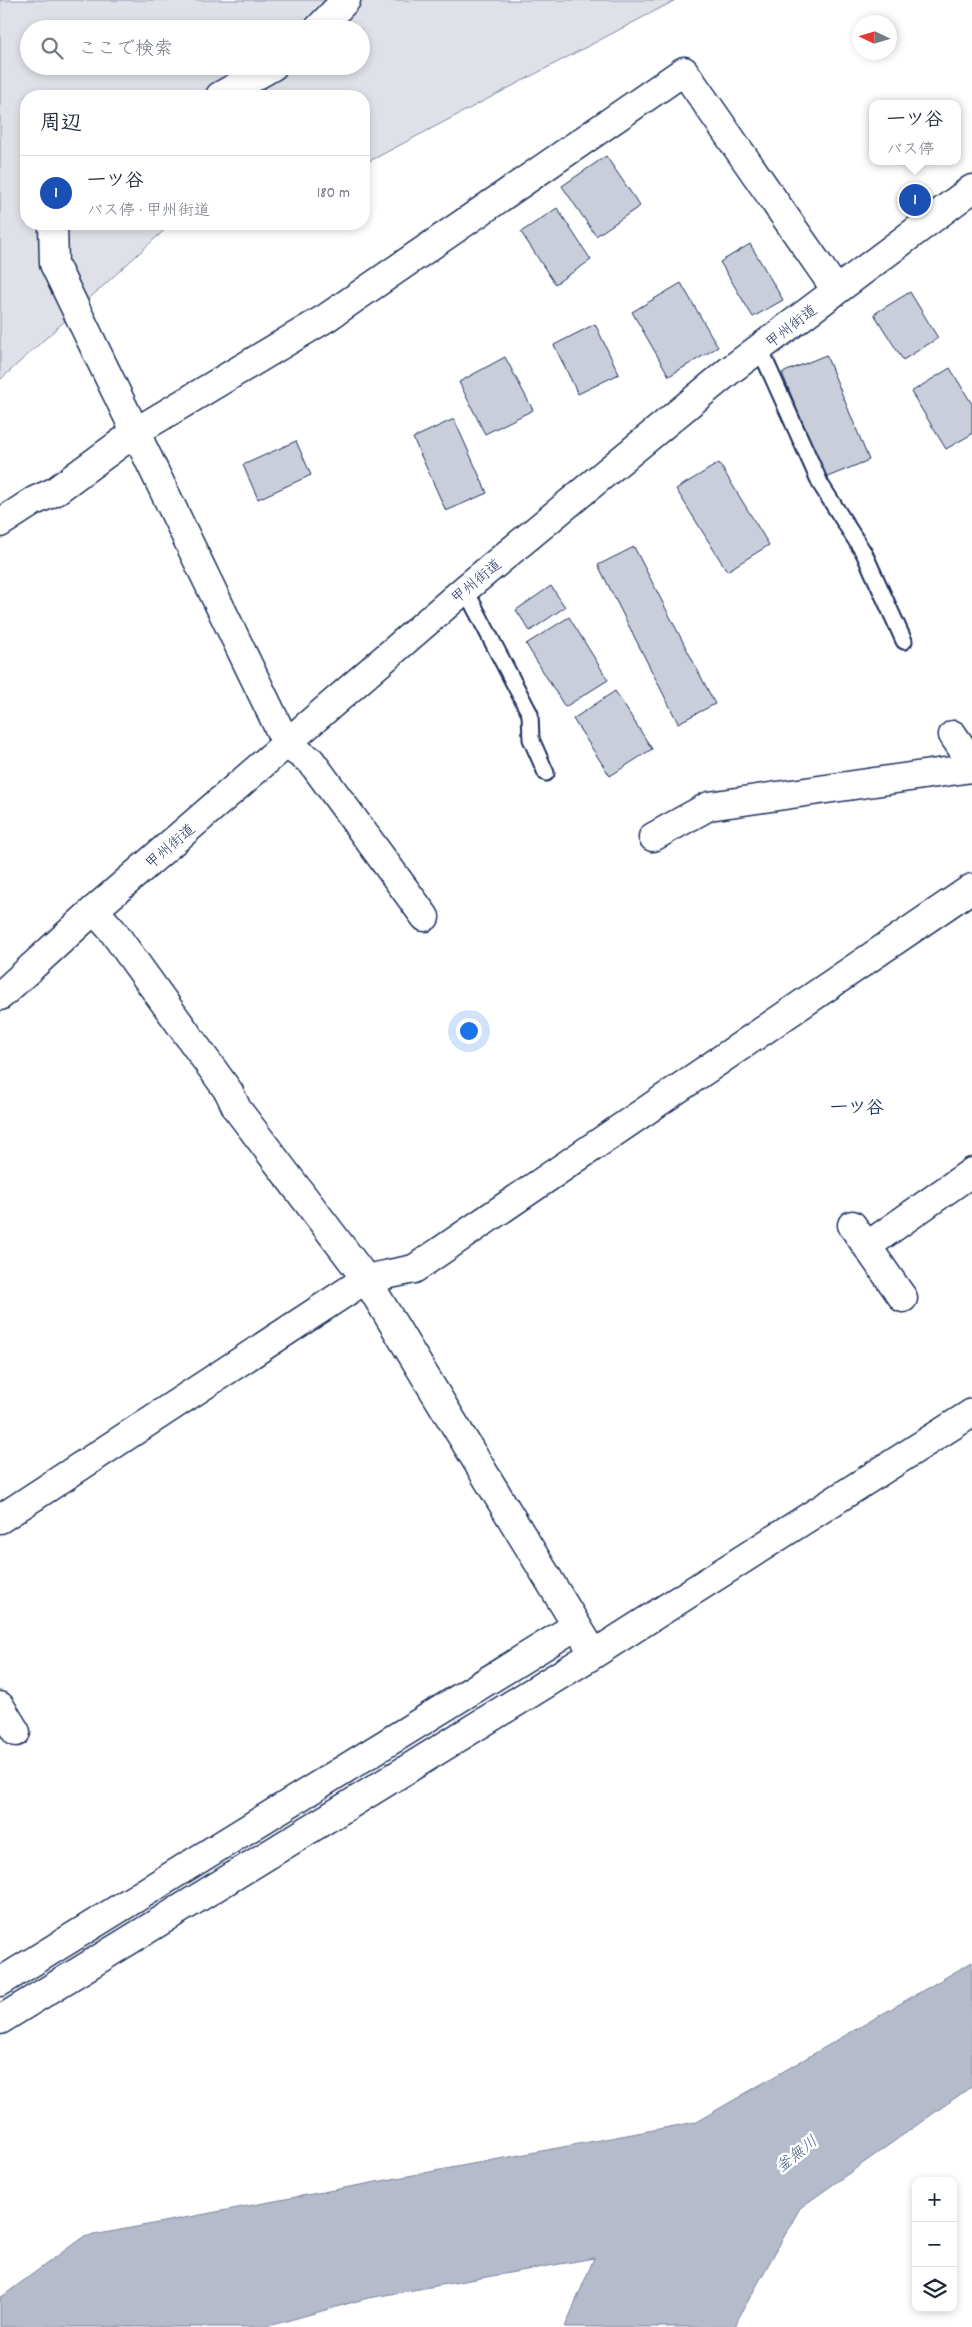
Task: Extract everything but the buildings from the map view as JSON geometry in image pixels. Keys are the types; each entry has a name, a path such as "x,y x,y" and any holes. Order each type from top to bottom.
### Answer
{"main road":[{"path":"327,20 346,0"},
{"path":"0,523 34,501 54,492 137,431 326,318 684,71 836,290"},
{"path":"231,90 257,75"},
{"name":"甲州街道","path":"0,996 94,910 287,745 465,589 729,372 972,189"},
{"path":"53,230 54,264 137,431 287,745 311,760 425,918"},
{"path":"953,736 972,763"},
{"path":"653,837 709,806 972,768"},
{"path":"0,1519 366,1279 414,1269 972,888"},
{"path":"94,910 112,930 217,1076 238,1109 366,1279 594,1654"},
{"path":"903,1298 860,1236 972,1172"},
{"path":"0,2020 594,1654 972,1413"},
{"path":"0,1982 576,1626"},
{"path":"0,1706 16,1732"}],"lane":[{"path":"760,349 821,486 864,553 904,641"},
{"path":"465,589 530,714 531,739 546,773"}],"shaded area":[{"path":"0,0 674,0 370,161 370,90 20,90 20,230 164,230 0,380"}],"water":[{"name":"釜無川","path":"972,1962 972,2086 800,2208 735,2327 565,2327 594,2258 368,2298 265,2327 0,2327 0,2298 83,2237 696,2122"}],"place":[{"name":"一ツ谷","path":"915,200"}],"district":[{"name":"一ツ谷","path":"857,1107"}]}
